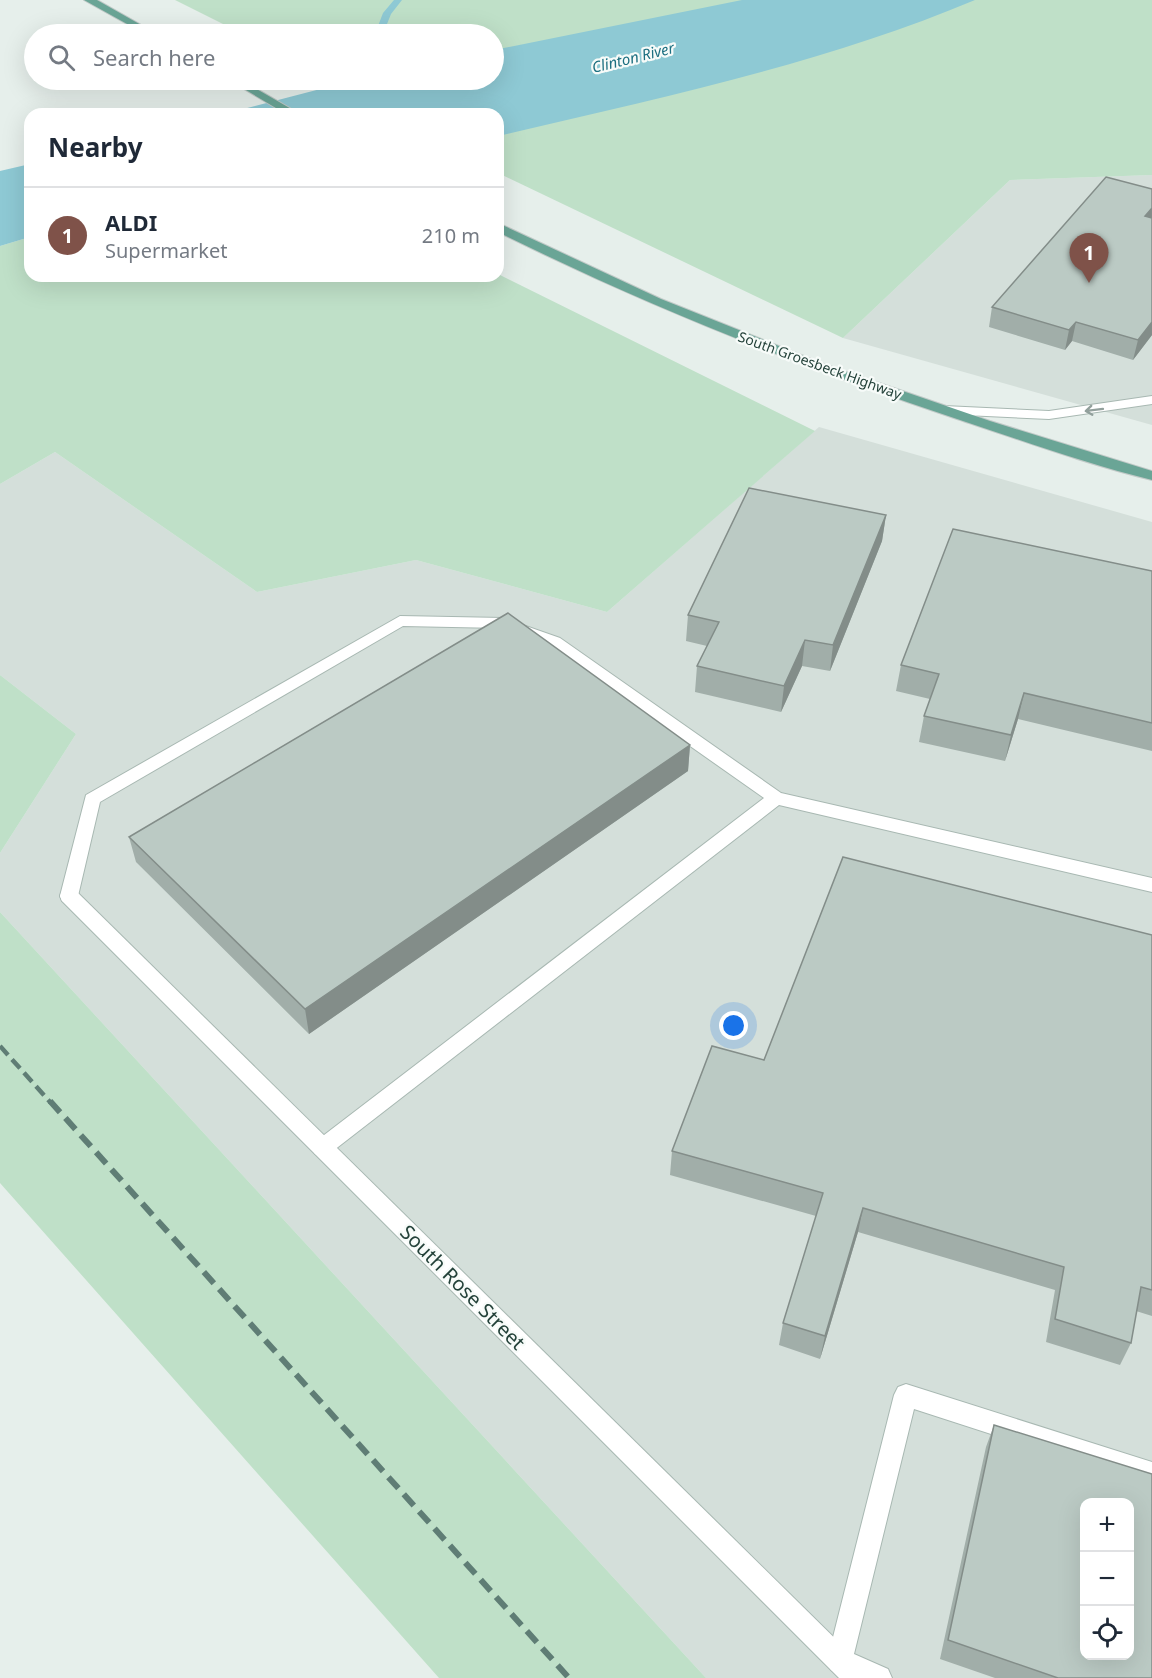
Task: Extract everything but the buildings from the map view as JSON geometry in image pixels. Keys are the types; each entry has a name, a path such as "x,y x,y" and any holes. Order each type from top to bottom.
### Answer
{"main road":[{"path":"89,0 133,24"},
{"path":"253,90 284,108"},
{"name":"South Groesbeck Highway","path":"504,230 601,277 737,335 944,410 1152,476"}],"street":[{"path":"944,410 1048,415 1152,400"},
{"name":"South Rose Street","path":"776,798 554,642 503,623 400,621 92,799 69,896 848,1670"},
{"path":"322,1148 776,798 1152,885"},
{"path":"879,1678 848,1670 906,1395 1152,1474"}],"shaded area":[{"path":"1152,175 1152,425 843,338 1010,180"},
{"path":"819,427 1152,522 1152,1678 706,1678 0,912 0,853 76,734 0,675 0,484 55,452 257,592 416,560 607,612"}],"green space":[{"path":"175,0 1152,0 1152,175 1010,180 843,338 504,176 504,108 377,108 344,90 504,90 504,24 223,24"},
{"path":"24,239 24,282 504,282 504,277 815,431 607,612 416,560 257,592 55,452 0,484 0,246"},
{"path":"0,675 76,734 0,853"},
{"path":"0,912 706,1678 439,1678 0,1183"}],"water":[{"name":"Clinton River","path":"742,0 975,0 917,23 800,61 680,93 504,135 504,108 247,108 316,90 504,90 504,48"},
{"path":"24,165 24,239 0,246 0,171"}],"waterway":[{"path":"383,24 387,13 398,0"}],"railway":[{"path":"0,1046 51,1103"},
{"path":"50,1101 569,1678"}],"place":[{"name":"ALDI","path":"1089,283"}]}
